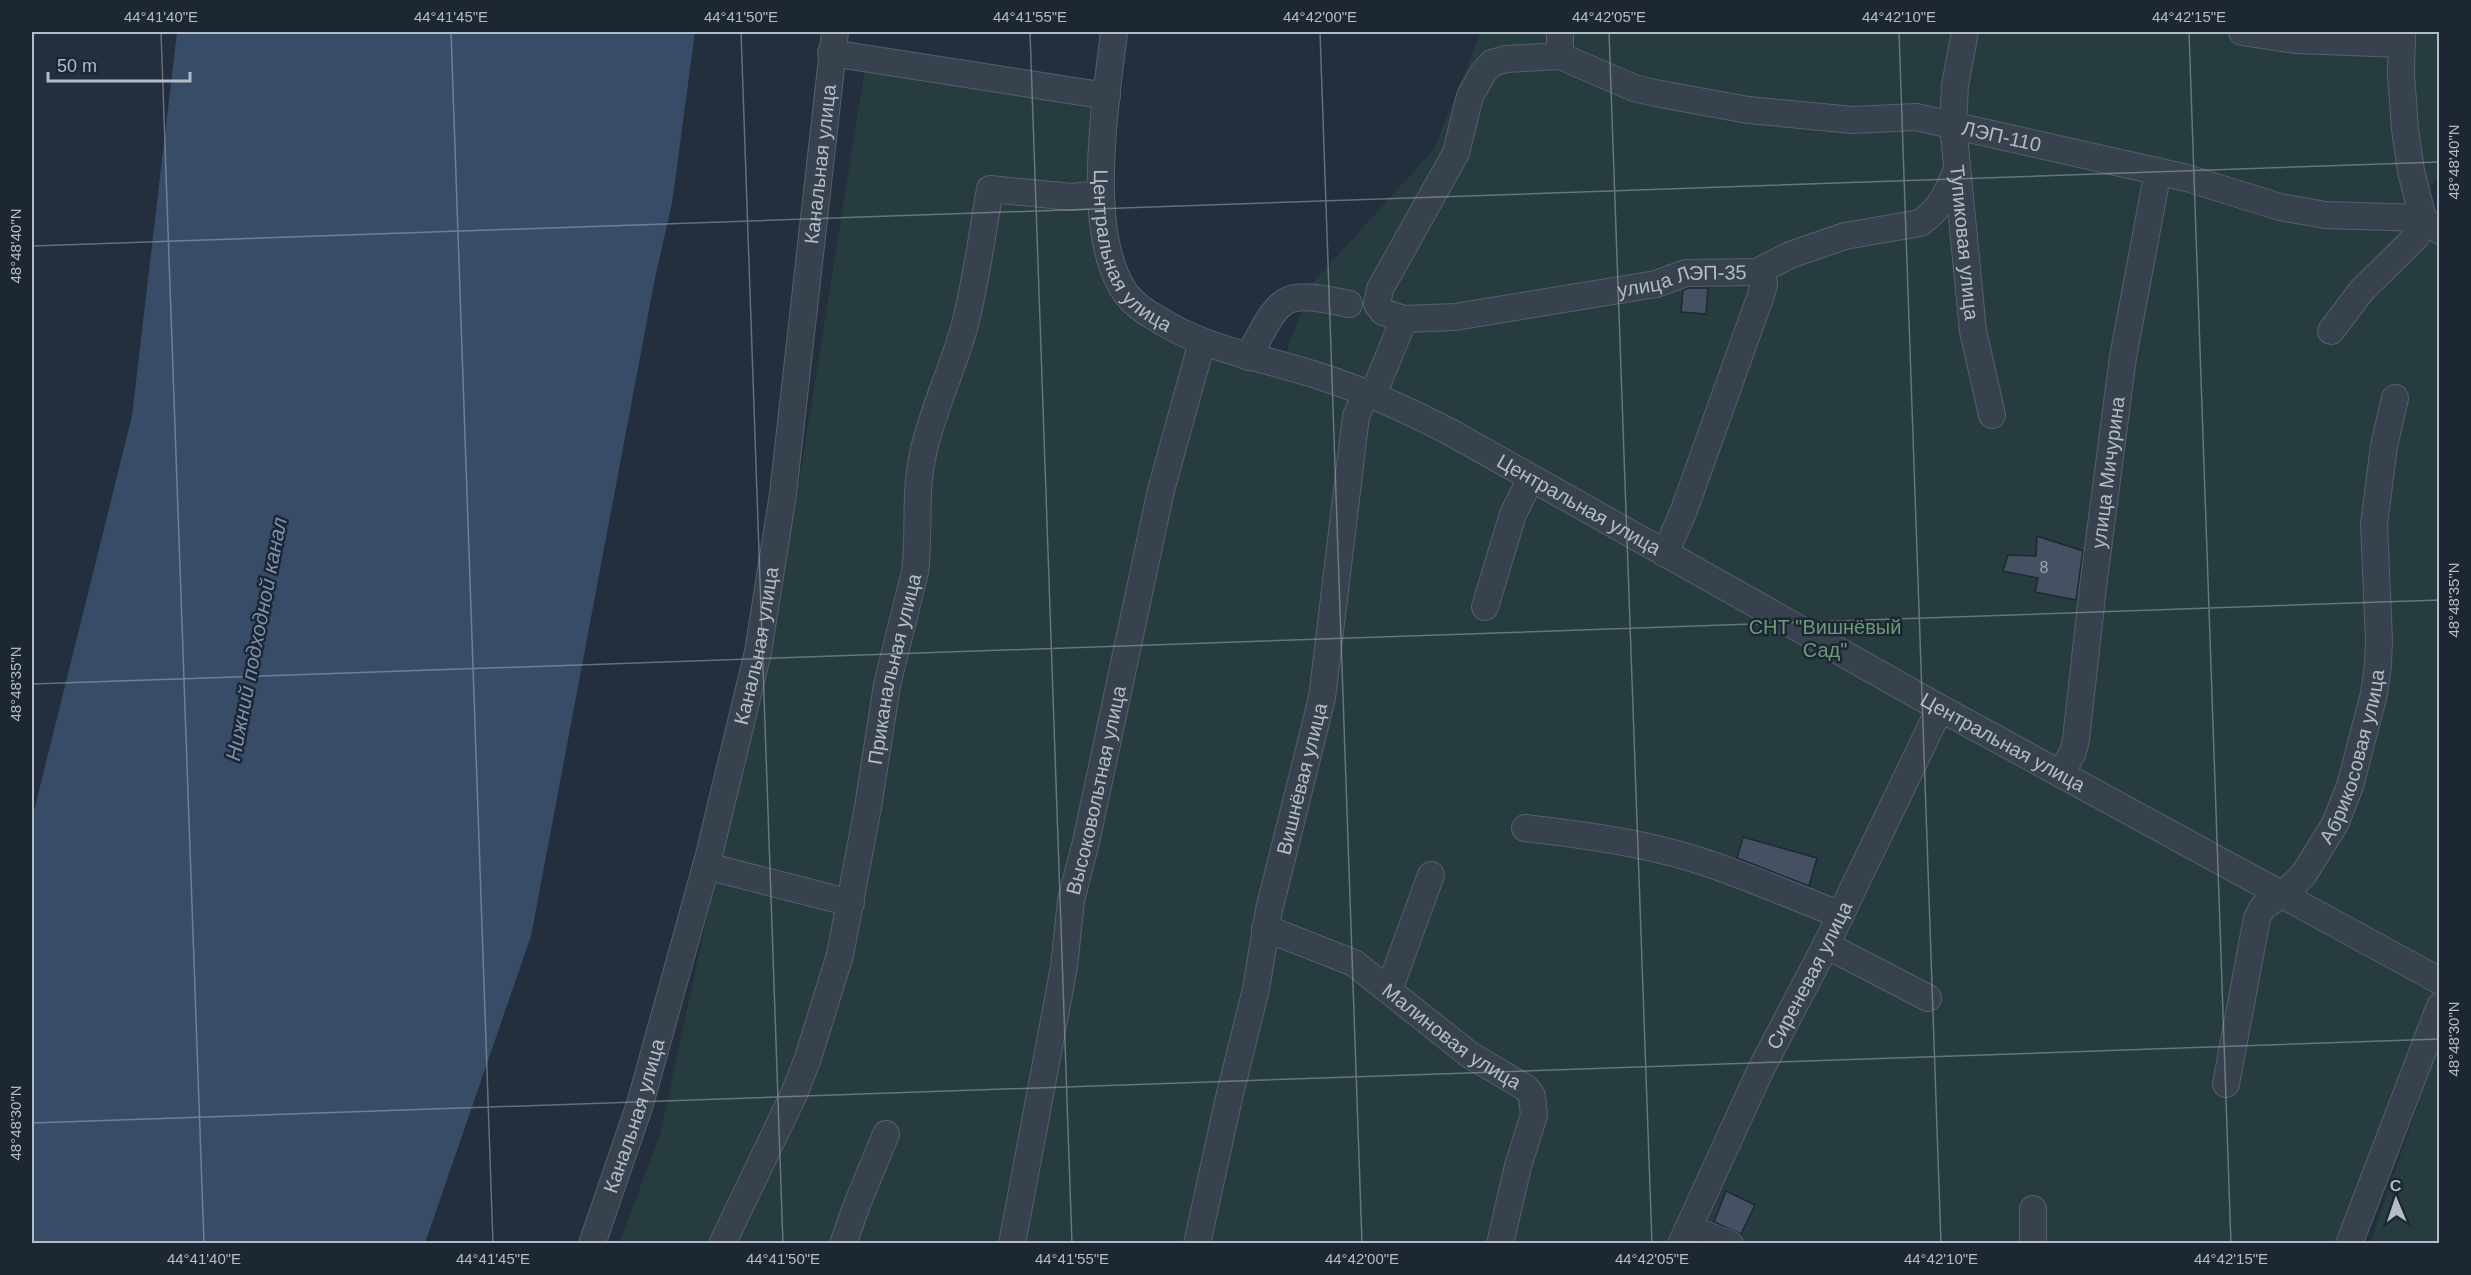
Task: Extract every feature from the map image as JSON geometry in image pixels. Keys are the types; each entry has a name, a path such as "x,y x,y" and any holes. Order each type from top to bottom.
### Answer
{"street":[{"name":"Центральная улица","path":"1114,32 1107,96 1101,194 1107,246 1127,295 1139,307 1163,323 1202,342 1321,377 1402,407 1940,708 2439,981"},
{"name":"Тупиковая улица","path":"1965,32 1955,85 1953,124 1973,331 1992,415"},
{"path":"2242,32 2296,40 2402,38 2404,129 2411,171 2431,225"},
{"path":"833,42 1107,96"},
{"name":"Канальная улица","path":"592,1244 640,1104 706,866 758,652 772,576 783,494 833,42"},
{"path":"1404,319 1383,312 1377,304 1380,289 1456,153 1470,96 1483,73 1492,63 1560,44"},
{"name":"ЛЭП-110","path":"1560,44 1634,88 1725,106 1853,120 1916,117 2187,178 2280,207 2305,212 2431,225"},
{"name":"улица ЛЭП-35","path":"1404,319 1467,316 1656,284 1686,273 1751,273 1762,270 1790,255 1845,236 1920,223 1940,206 1957,169"},
{"name":"улица Мичурина","path":"2061,773 2073,752 2076,739 2123,357 2158,171"},
{"name":"Приканальная улица","path":"722,1244 794,1094 808,1058 840,955 851,903 887,685 915,572 917,554 915,511 922,456 964,328 990,189 1072,197 1101,194"},
{"path":"2331,331 2373,279 2431,225 2439,197"},
{"path":"1665,554 1684,510 1761,296 1764,285 1762,270"},
{"path":"1248,357 1282,302 1303,296 1350,304"},
{"name":"Вишнёвая улица","path":"1197,1244 1225,1114 1256,989 1265,928 1322,698 1353,433 1359,408 1377,385 1404,319"},
{"name":"Высоковольтная улица","path":"1012,1244 1064,967 1071,900 1089,831 1161,490 1202,342"},
{"name":"Абрикосовая улица","path":"2226,1084 2257,918 2263,906 2280,896 2304,874 2335,824 2350,786 2374,694 2379,640 2374,524 2384,446 2395,398"},
{"path":"1485,607 1513,514 1531,478"},
{"name":"Сиреневая улица","path":"1684,1236 1761,1069 1841,915 1940,708"},
{"path":"1525,828 1588,835 1674,853 1713,865 1841,915"},
{"path":"706,866 851,903"},
{"path":"1389,990 1431,875"},
{"name":"Малиновая улица","path":"1265,928 1354,963 1470,1055 1526,1088 1532,1096 1535,1106 1532,1126 1518,1166 1500,1244"},
{"path":"1826,945 1928,998"},
{"path":"2349,1244 2439,1006"},
{"path":"843,1244 886,1134"},
{"path":"2033,1209 2033,1244"},
{"path":"1684,1236 1730,1244"}],"green space":[{"name":"СНТ \"Вишнёвый Сад\"","path":"1481,32 2439,32 2439,180 2424,189 2440,225 2439,999 2345,1243 619,1244 660,1135 795,508 865,68 1060,92 1110,113 1105,231 1126,302 1201,355 1277,378 1311,285 1434,149"},
{"path":"2439,1044 2439,1243 2370,1243"}],"water":[{"name":"Нижний подходной канал","path":"177,32 695,32 672,203 655,278 531,936 425,1243 32,1243 32,819 132,416"}],"building":[{"path":"1708,288 1706,314 1681,312 1683,290"},
{"path":"2037,536 2083,551 2076,600 2035,592 2038,578 2003,571 2008,555 2036,556"},
{"path":"1743,837 1817,858 1809,886 1737,858"},
{"path":"1726,1191 1755,1205 1741,1234 1714,1222"}]}
